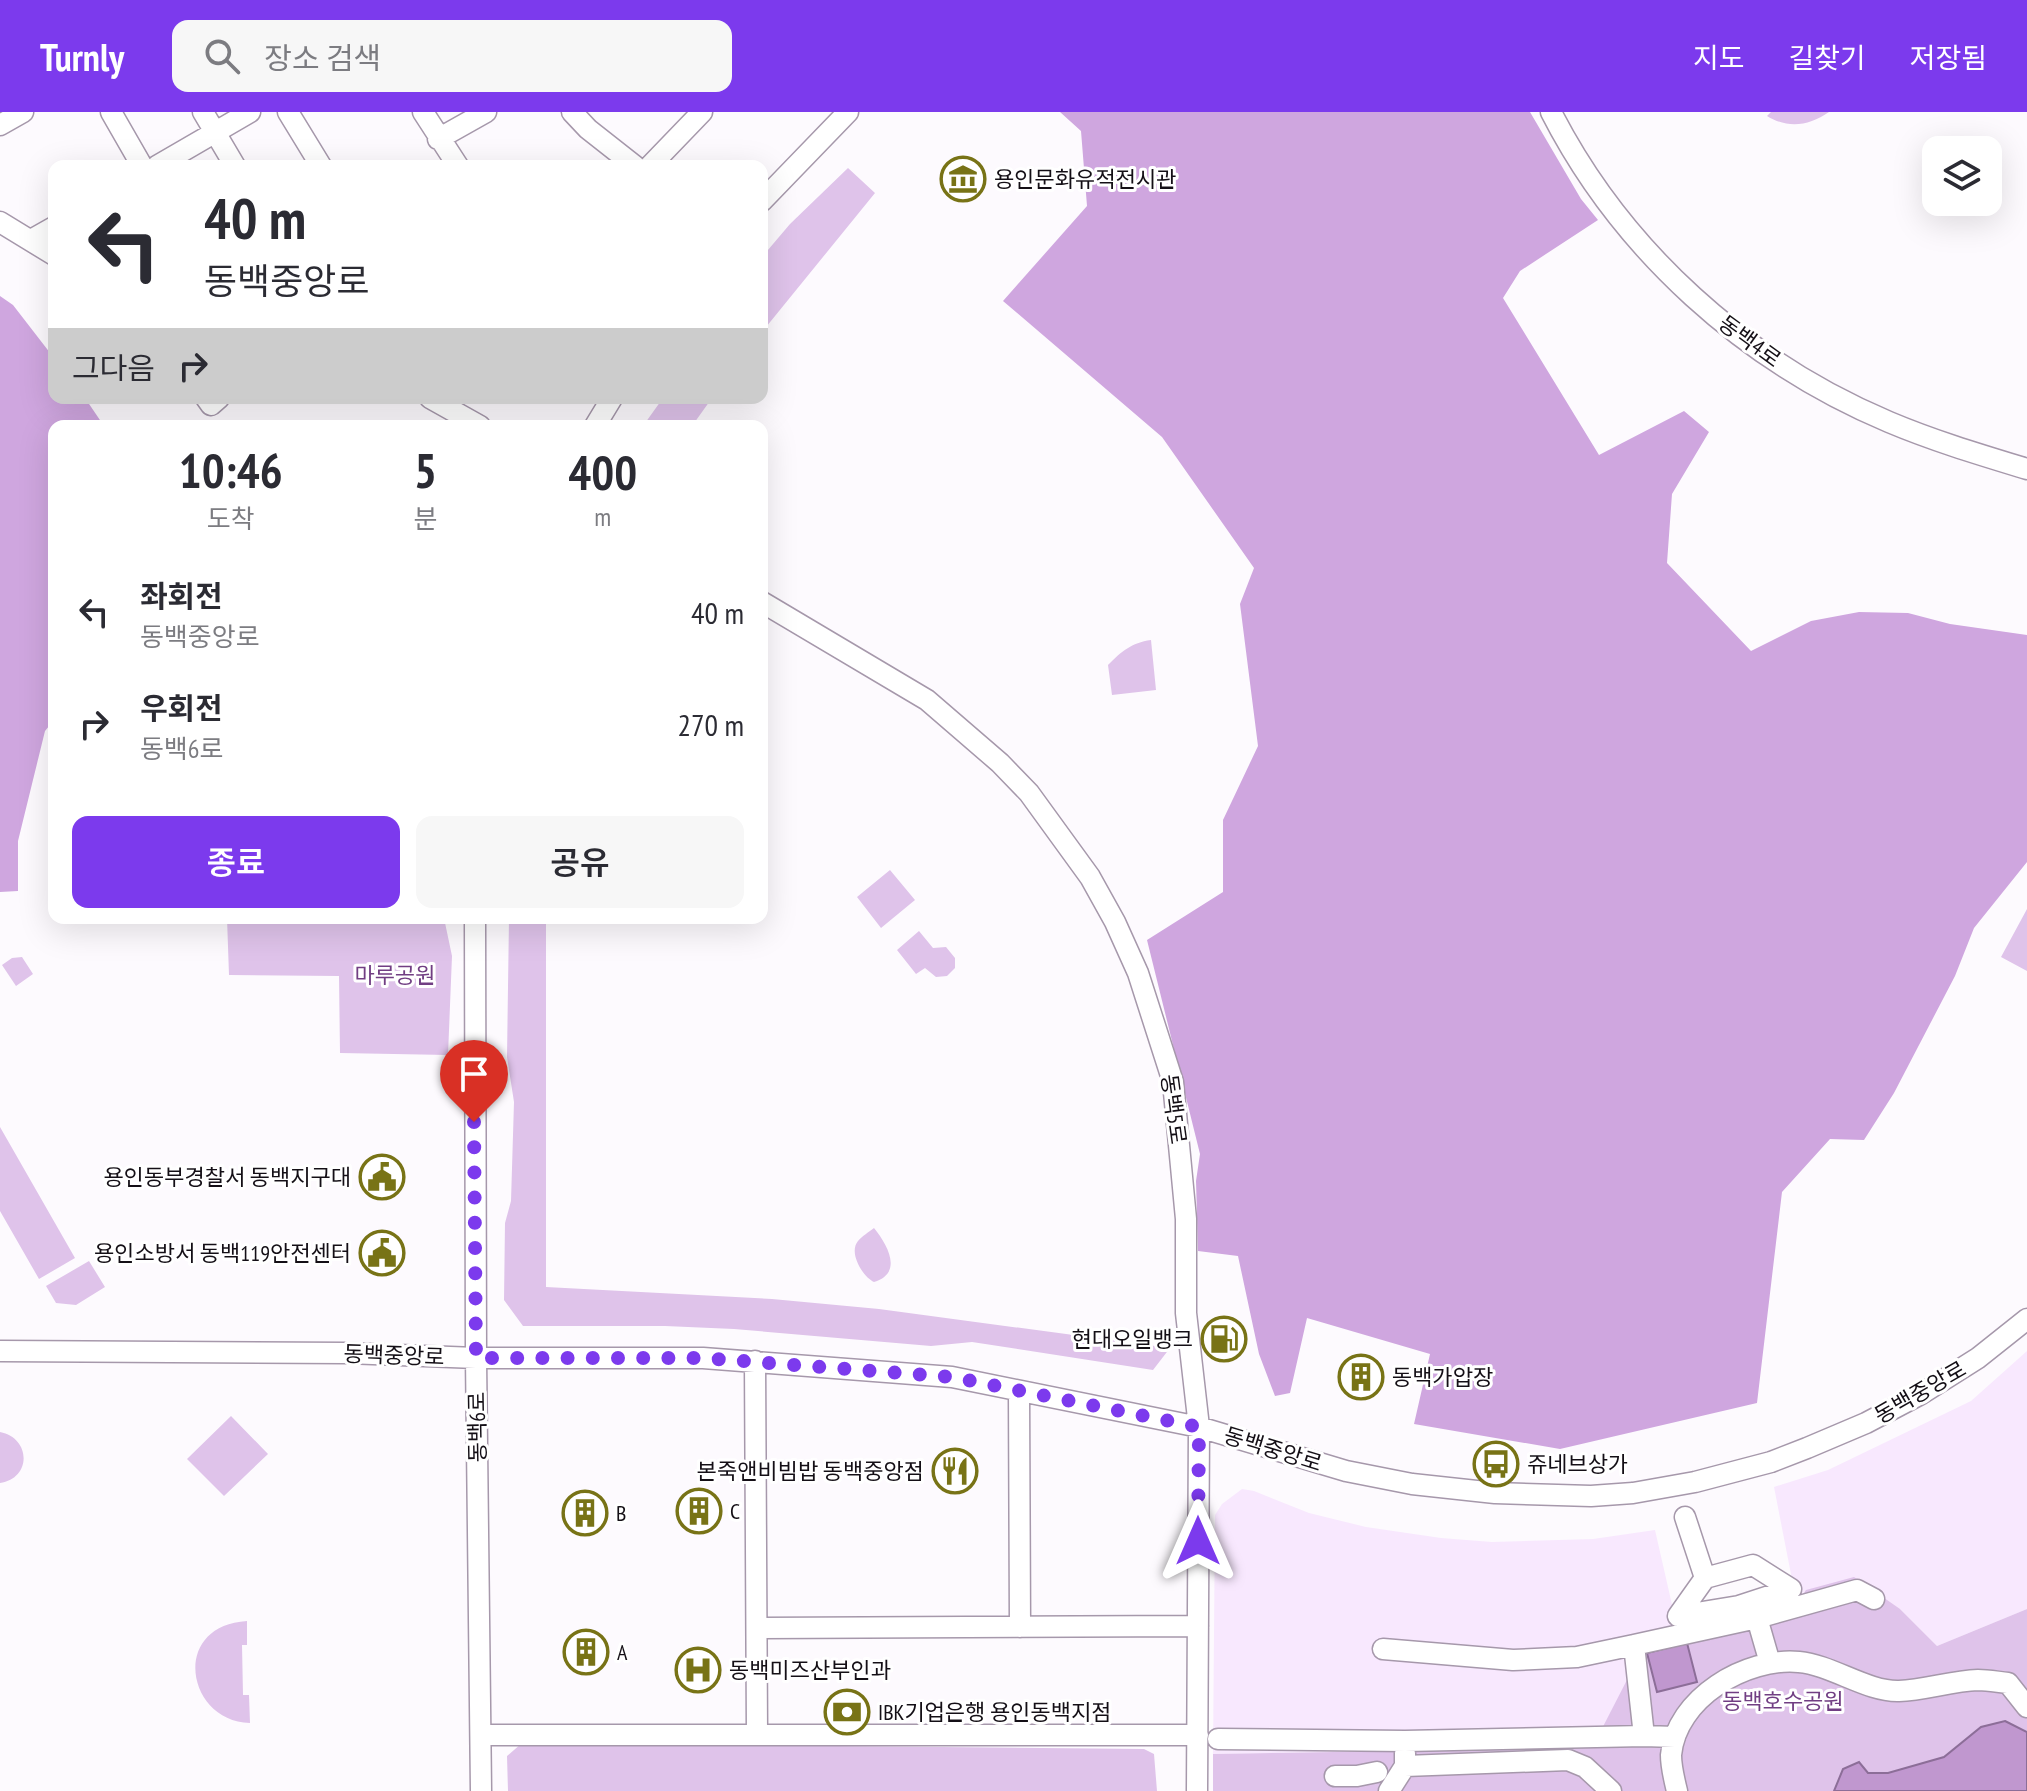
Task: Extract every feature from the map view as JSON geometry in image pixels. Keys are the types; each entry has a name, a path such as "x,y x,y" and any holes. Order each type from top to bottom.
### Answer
{"street":[{"path":"0,125 23,112"},
{"path":"111,112 139,160"},
{"path":"203,112 231,160"},
{"path":"167,160 250,112"},
{"path":"288,112 317,160"},
{"path":"423,112 454,160"},
{"path":"438,139 486,112"},
{"path":"572,112 627,160"},
{"path":"656,160 702,112"},
{"path":"768,195 848,112"},
{"name":"동백4로","path":"1551,112 1601,193 1642,244 1701,305 1739,335 1800,377 1888,422 2027,469"},
{"path":"0,222 48,251"},
{"path":"31,240 48,230"},
{"path":"441,404 469,420"},
{"name":"동백5로","path":"768,606 906,687 972,737 1029,793 1090,877 1138,973 1173,1082 1186,1219 1186,1313 1199,1427 1198,1626 1208,1737 1197,1791"},
{"name":"동백6로","path":"475,924 481,1791"},
{"name":"동백중앙로","path":"0,1351 703,1358 952,1377 1199,1427 1346,1471 1412,1484 1545,1496 1633,1493 1695,1482 1771,1462 1890,1411 1949,1378 2027,1319"},
{"path":"755,1361 757,1734"},
{"path":"1019,1391 1020,1627"},
{"path":"1685,1517 1705,1578"},
{"path":"1753,1565 1791,1589 1739,1606 1678,1616 1705,1578 1727,1566 1753,1565"},
{"path":"1383,1649 1513,1660 1577,1657 1757,1618 1857,1590 1874,1599"},
{"path":"1757,1618 1770,1663"},
{"path":"757,1628 1198,1626"},
{"path":"1634,1645 1644,1736"},
{"path":"1677,1791 1672,1769 1675,1737 1695,1705 1725,1679 1770,1663 1798,1662 1896,1691 1980,1680 2008,1683 2027,1707"},
{"path":"481,1735 757,1734 1405,1741 1675,1737"},
{"path":"1389,1791 1405,1766 1405,1741"},
{"path":"1405,1766 1568,1760 1585,1767 1611,1791"},
{"path":"1335,1776 1363,1780"}],"shaded area":[{"path":"1060,112 1530,112 1581,199 1598,220 1520,271 1503,298 1599,455 1684,411 1709,432 1672,494 1667,563 1751,651 1811,621 1859,612 1908,613 1950,624 2027,635 2027,862 1974,928 1955,976 1894,1093 1864,1140 1830,1139 1782,1192 1757,1403 1560,1449 1414,1424 1430,1354 1307,1318 1290,1393 1275,1396 1259,1354 1238,1256 1198,1251 1196,1181 1200,1154 1147,940 1223,892 1223,820 1258,746 1240,604 1254,568 1162,437 1003,301 1087,206 1081,131"},
{"path":"0,296 13,305 48,350 48,404 89,404 100,420 48,420 48,727 18,841 18,891 0,892"},
{"path":"2027,1351 2027,1609 1937,1646 1900,1609 1797,1605 1774,1487 1828,1470 1971,1401"},
{"path":"1242,1489 1309,1513 1366,1527 1441,1538 1492,1542 1593,1539 1655,1530 1678,1631 1648,1639 1593,1748 1213,1754 1215,1515 1222,1504"},
{"path":"1687,1643 1697,1682 1657,1692 1647,1653"},
{"path":"2005,1721 2027,1732 2027,1791 1834,1791 1843,1769 1859,1762 1868,1773 1888,1773 1944,1757 1981,1727"}],"green space":[{"path":"1771,112 1829,112 1806,123 1791,124 1767,116"},
{"path":"848,168 875,193 768,325 768,250"},
{"path":"659,404 708,404 696,420 647,420"},
{"path":"1151,640 1156,690 1112,695 1108,665 1127,648"},
{"path":"890,870 915,900 881,928 857,897"},
{"path":"2027,909 2027,971 2001,957"},
{"name":"마루공원","path":"227,924 445,924 452,956 448,1055 340,1053 339,976 229,975"},
{"path":"509,924 546,924 546,1287 772,1299 879,1309 1170,1348 1153,1370 972,1342 931,1346 734,1329 523,1326 504,1300 505,1223 511,1201 514,1102 507,1057"},
{"path":"919,931 933,948 946,947 955,958 955,968 947,976 936,977 925,968 916,974 897,950"},
{"path":"22,957 33,974 16,986 2,965 12,958"},
{"path":"0,1127 75,1258 39,1279 0,1211"},
{"path":"874,1228 888,1250 891,1265 883,1278 874,1282 861,1270 855,1246"},
{"path":"89,1261 105,1287 76,1305 56,1303 46,1286"},
{"path":"231,1416 268,1454 224,1496 187,1459"},
{"path":"0,1432 18,1442 24,1458 18,1474 0,1483"},
{"name":"동백호수공원","path":"1854,1577 1900,1609 1937,1646 2027,1609 2027,1791 1213,1791 1213,1754 1592,1748 1648,1639 1796,1605 1806,1590"},
{"path":"247,1621 247,1645 242,1645 243,1695 249,1695 250,1723 229,1719 212,1707 201,1692 196,1674 197,1655 206,1639 222,1627"},
{"path":"522,1743 1144,1749 1154,1754 1157,1791 508,1791 507,1756"}],"place":[{"name":"용인문화유적전시관","path":"963,179"},
{"name":"용인동부경찰서 동백지구대","path":"382,1177"},
{"name":"용인소방서 동백119안전센터","path":"382,1253"},
{"name":"현대오일뱅크","path":"1224,1339"},
{"name":"동백가압장","path":"1361,1377"},
{"name":"쥬네브상가","path":"1496,1464"},
{"name":"본죽앤비빔밥 동백중앙점","path":"955,1471"},
{"name":"C","path":"699,1511"},
{"name":"B","path":"585,1513"},
{"name":"A","path":"586,1652"},
{"name":"동백미즈산부인과","path":"698,1670"},
{"name":"IBK기업은행 용인동백지점","path":"847,1712"}],"route":[{"path":"474,1122 476,1358 703,1358 952,1377 1199,1427 1198,1541"}]}
